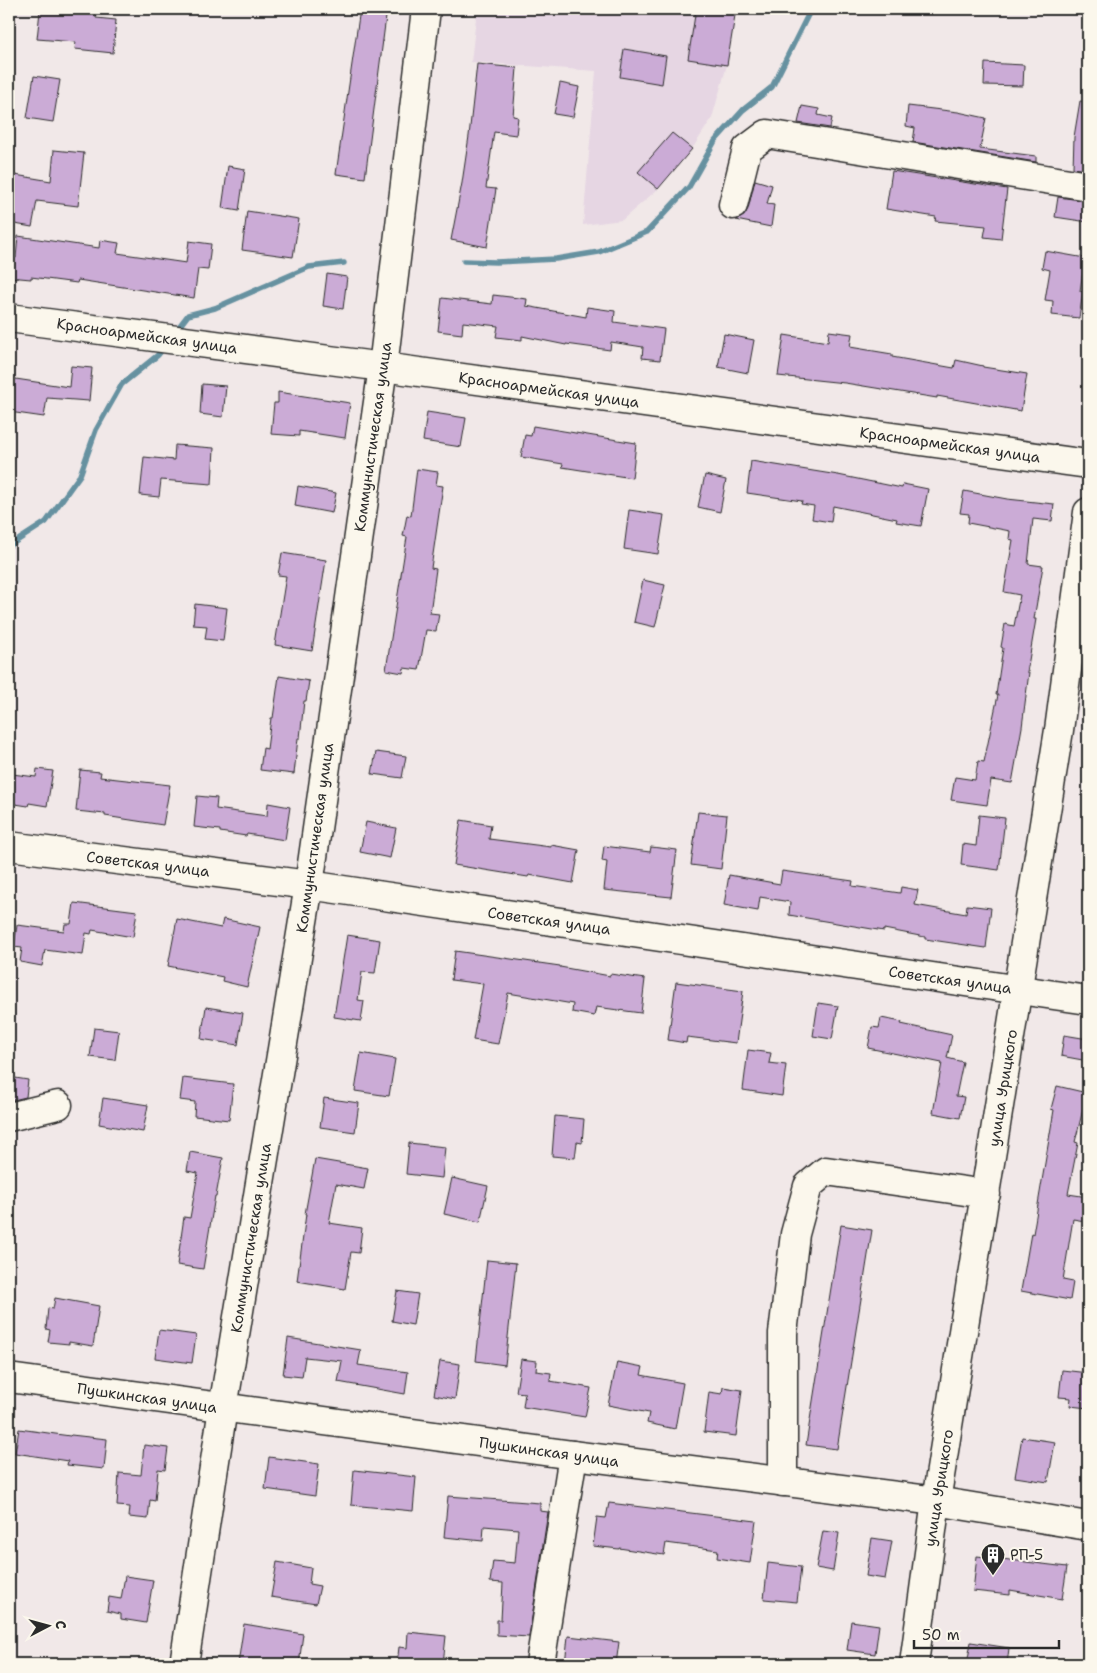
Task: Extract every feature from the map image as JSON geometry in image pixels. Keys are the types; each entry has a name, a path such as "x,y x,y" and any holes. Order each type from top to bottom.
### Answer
{"street":[{"name":"Коммунистическая улица","path":"184,1664 223,1408 309,885 383,367 426,9"},
{"path":"733,205 747,149 767,134 1088,186"},
{"name":"Красноармейская улица","path":"9,318 383,367 1088,464"},
{"name":"улица Урицкого","path":"914,1664 936,1500 1059,730 1088,512"},
{"name":"Советская улица","path":"9,846 309,885 1088,1000"},
{"path":"9,1117 58,1105"},
{"path":"783,1482 783,1333 795,1234 808,1186 826,1171 986,1194"},
{"name":"Пушкинская улица","path":"9,1378 573,1455 936,1500 1088,1526"},
{"path":"540,1664 573,1455"}],"shaded area":[{"path":"477,9 736,9 727,65 712,118 692,149 658,189 622,220 583,225 596,71 471,62"}],"building":[{"path":"50,9 97,9 96,18 116,20 113,53 75,49 76,42 37,39 40,11 50,12"},
{"path":"360,9 387,9 365,178 336,174"},
{"path":"696,9 736,9 727,65 688,59"},
{"path":"624,49 666,56 662,84 620,77"},
{"path":"985,63 1024,65 1023,86 984,85"},
{"path":"477,64 517,68 513,116 518,117 516,135 494,132 486,188 496,189 487,247 451,240 469,136"},
{"path":"34,76 60,80 53,122 27,118"},
{"path":"560,83 579,87 573,117 554,114"},
{"path":"1080,101 1088,102 1088,170 1073,168 1074,137"},
{"path":"802,106 819,109 818,115 832,118 830,128 798,123"},
{"path":"908,106 958,112 986,118 980,149 1036,156 1036,162 913,142 915,128 906,126"},
{"path":"672,133 692,149 658,189 638,172"},
{"path":"54,150 84,153 78,206 37,201 32,227 9,223 9,174 51,181"},
{"path":"228,166 245,169 239,211 222,208"},
{"path":"892,171 1007,189 1001,239 984,237 986,226 935,221 936,217 886,209"},
{"path":"755,180 772,185 767,204 774,205 771,227 736,220 744,216 748,209"},
{"path":"1058,197 1088,201 1088,222 1055,217"},
{"path":"247,211 299,219 293,257 242,250"},
{"path":"18,236 99,248 100,240 119,243 117,253 186,263 189,241 211,244 208,270 198,269 194,298 78,280 77,283 31,277 31,279 9,277 9,257 16,258"},
{"path":"1045,251 1085,258 1080,291 1083,292 1079,318 1052,315 1053,301 1045,300 1050,270 1042,268"},
{"path":"327,274 347,277 343,309 323,306"},
{"path":"493,295 527,299 526,306 586,317 587,307 615,311 614,322 664,329 660,360 642,358 643,347 611,342 610,350 566,345 522,336 522,340 496,337 498,326 463,322 462,334 438,331 442,298 492,304"},
{"path":"829,331 852,334 850,347 892,354 892,357 954,368 956,360 983,367 1027,374 1021,411 937,396 937,398 845,383 778,376 784,335 828,342"},
{"path":"724,334 754,340 748,373 718,367"},
{"path":"71,366 92,368 89,401 47,398 44,417 9,412 9,378 69,387"},
{"path":"202,384 226,386 223,417 200,414"},
{"path":"278,392 350,403 345,438 299,431 299,436 271,434 274,403 278,403"},
{"path":"427,412 466,418 461,447 423,441"},
{"path":"533,426 636,443 632,478 562,467 563,464 521,457 525,435 531,436"},
{"path":"175,445 214,448 212,484 161,480 159,497 140,495 144,457 174,460"},
{"path":"751,461 838,475 902,488 903,484 928,489 921,526 896,522 897,519 833,506 831,522 812,519 814,506 801,504 802,501 747,493"},
{"path":"417,469 438,472 436,485 443,486 431,568 436,569 430,613 439,614 436,631 426,630 419,670 404,668 403,673 386,670 407,537 403,536 407,515 411,516"},
{"path":"705,475 726,480 720,512 698,507"},
{"path":"298,486 336,493 332,513 295,506"},
{"path":"964,491 1007,499 1054,504 1052,521 1033,519 1028,564 1043,566 1027,672 1029,672 1022,727 1012,783 991,780 987,805 951,800 955,777 975,780 978,761 984,762 998,695 996,695 1005,624 1014,626 1020,595 1004,592 1013,540 1009,539 1010,531 968,523 969,514 960,513"},
{"path":"629,510 664,515 658,554 624,549"},
{"path":"282,553 326,560 312,651 275,645 286,576 278,575"},
{"path":"643,580 665,585 655,627 634,622"},
{"path":"195,604 227,608 223,641 205,639 207,626 193,625"},
{"path":"279,676 309,681 306,701 304,701 300,738 298,738 294,774 260,770 263,748 267,749"},
{"path":"376,752 406,756 402,778 372,774"},
{"path":"37,769 53,771 47,806 29,803 28,806 9,803 12,774 36,777"},
{"path":"80,770 101,772 100,777 170,785 163,825 105,816 105,814 76,811"},
{"path":"197,796 217,798 216,809 267,816 268,803 290,807 285,840 247,834 246,836 194,827"},
{"path":"698,812 727,815 721,869 691,865"},
{"path":"979,815 1005,818 999,870 961,865 963,844 976,846"},
{"path":"461,820 491,825 489,839 551,847 551,845 579,850 573,883 454,865"},
{"path":"366,822 396,828 390,858 360,852"},
{"path":"604,846 650,852 651,847 677,850 671,897 604,890 607,862 602,861"},
{"path":"782,871 853,881 852,886 900,893 901,887 918,890 915,905 966,914 967,905 991,908 986,948 925,939 925,937 884,929 884,931 789,915 790,902 760,897 758,911 724,905 729,875 780,884"},
{"path":"74,903 137,911 133,937 92,930 91,934 86,933 83,955 45,950 42,966 20,962 22,948 14,947 17,925 64,931 65,924 71,924"},
{"path":"177,919 221,928 223,919 260,927 247,987 222,981 223,977 168,966"},
{"path":"347,935 380,940 375,973 362,972 358,1000 364,1001 361,1021 334,1017"},
{"path":"455,951 560,966 610,976 610,974 645,979 641,1013 596,1007 594,1016 572,1012 573,1004 508,993 498,1044 473,1040 483,984 451,980"},
{"path":"676,982 743,991 736,1043 687,1037 686,1043 668,1040"},
{"path":"818,1003 838,1006 832,1039 813,1036"},
{"path":"206,1007 243,1013 238,1045 201,1039"},
{"path":"881,1018 952,1035 947,1058 963,1062 956,1096 964,1097 960,1118 933,1113 942,1063 868,1048 872,1027 879,1028"},
{"path":"94,1028 119,1031 115,1060 90,1057"},
{"path":"1064,1035 1088,1039 1088,1061 1061,1056"},
{"path":"748,1050 771,1053 769,1063 786,1065 782,1096 743,1090"},
{"path":"361,1053 395,1059 389,1096 355,1091"},
{"path":"9,1077 28,1080 26,1097 9,1101"},
{"path":"183,1078 233,1084 229,1120 194,1116 195,1102 180,1100"},
{"path":"1057,1086 1087,1093 1075,1142 1078,1143 1068,1194 1088,1197 1085,1221 1073,1219 1063,1280 1073,1282 1070,1300 1021,1291 1031,1233 1033,1234 1054,1110 1051,1109"},
{"path":"103,1098 148,1105 143,1132 99,1124"},
{"path":"324,1098 359,1103 355,1132 320,1127"},
{"path":"555,1116 584,1119 582,1143 577,1142 575,1158 552,1156"},
{"path":"409,1143 445,1147 442,1178 406,1174"},
{"path":"190,1152 223,1158 203,1269 177,1265 184,1217 190,1218 198,1173 187,1171"},
{"path":"315,1159 368,1168 364,1189 336,1184 329,1223 362,1228 359,1253 351,1252 345,1289 297,1281 305,1214"},
{"path":"452,1178 488,1186 480,1222 444,1214"},
{"path":"841,1225 872,1230 837,1449 806,1445"},
{"path":"487,1260 516,1263 505,1365 476,1361"},
{"path":"397,1291 418,1294 413,1325 392,1321"},
{"path":"55,1298 99,1306 93,1346 69,1342 69,1344 48,1342 50,1330 46,1329 48,1308 53,1309"},
{"path":"159,1330 196,1335 192,1363 155,1358"},
{"path":"288,1338 361,1350 358,1365 408,1372 405,1394 338,1382 342,1361 305,1357 302,1377 283,1375"},
{"path":"521,1359 537,1361 536,1371 551,1373 550,1381 591,1388 585,1417 523,1407 525,1393 516,1392"},
{"path":"440,1361 460,1364 455,1399 434,1395"},
{"path":"617,1362 643,1367 641,1375 683,1383 675,1429 647,1423 649,1413 608,1405"},
{"path":"1062,1370 1088,1373 1088,1408 1070,1406 1071,1398 1059,1397"},
{"path":"723,1387 742,1390 736,1436 704,1432 709,1392 722,1394"},
{"path":"19,1429 107,1439 104,1469 67,1465 68,1461 15,1453"},
{"path":"1022,1437 1055,1442 1048,1482 1015,1477"},
{"path":"144,1445 168,1448 165,1470 158,1469 155,1501 150,1500 148,1519 129,1517 130,1507 117,1506 119,1473 141,1475"},
{"path":"269,1457 319,1464 315,1496 265,1489"},
{"path":"354,1470 416,1477 413,1511 351,1505"},
{"path":"448,1496 540,1503 540,1511 548,1512 529,1637 497,1635 497,1620 501,1620 503,1583 490,1582 493,1561 515,1563 518,1529 484,1526 483,1541 444,1537"},
{"path":"609,1503 756,1521 750,1563 717,1558 718,1550 666,1543 664,1555 593,1546 597,1517 606,1518"},
{"path":"823,1531 839,1533 833,1571 816,1568"},
{"path":"872,1538 892,1541 885,1579 866,1576"},
{"path":"977,1556 1067,1567 1062,1599 1010,1590 1010,1595 973,1591"},
{"path":"277,1562 311,1568 309,1584 320,1586 316,1604 271,1597"},
{"path":"768,1563 801,1567 797,1602 764,1599"},
{"path":"125,1576 153,1580 146,1623 121,1619 121,1614 107,1611 109,1597 121,1599"},
{"path":"851,1621 879,1625 875,1654 847,1650"},
{"path":"244,1624 303,1634 299,1664 238,1664"},
{"path":"408,1632 446,1636 443,1664 397,1664 399,1647 407,1648"},
{"path":"568,1636 619,1642 616,1664 565,1664"},
{"path":"971,1642 1009,1648 1007,1664 967,1664"}],"waterway":[{"path":"464,261 496,262 556,259 599,252 647,232 689,187 715,141 743,110 772,87 811,9"},
{"path":"175,332 188,315 215,308 309,267 344,263"},
{"path":"9,546 46,522 80,475 96,430 122,384 158,355 165,346"}],"place":[{"name":"РП-5","path":"993,1576"}]}
